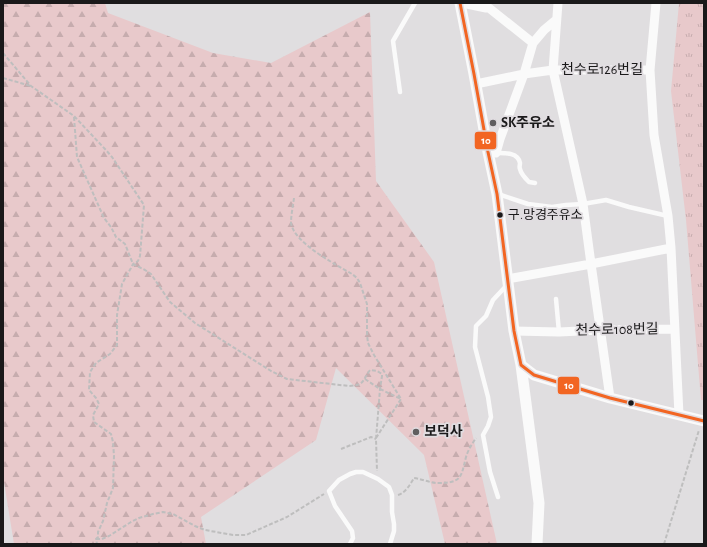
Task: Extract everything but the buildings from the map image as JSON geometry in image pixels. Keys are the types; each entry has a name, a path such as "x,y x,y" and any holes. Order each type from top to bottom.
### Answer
{"street":[{"path":"534,43 491,5 486,8 461,3 476,84 492,152 514,330 522,364 539,503 537,544"},
{"name":"천수로126번길","path":"656,3 650,70 654,135 668,216 671,248 679,415"},
{"name":"천수로126번길","path":"556,4 553,70 583,204 610,398"},
{"path":"492,152 500,139 534,43 544,30 556,20"},
{"name":"천수로126번길","path":"476,84 524,74 553,70 650,70"},
{"path":"508,281 671,248"},
{"name":"천수로108번길","path":"514,330 559,332 675,329"},
{"path":"522,364 534,375 610,398 703,421"}],"lane":[{"path":"400,92 393,41 415,3"},
{"path":"492,152 510,153 518,158 520,162 520,169 525,179 529,182 536,183"},
{"path":"497,194 528,204 552,207 606,200 668,216"},
{"path":"498,497 490,472 483,435 491,417 488,397 475,347 476,326 486,316 493,300 508,281"},
{"name":"천수로108번길","path":"556,298 559,332"},
{"path":"350,544 353,538 352,531 335,506 329,491 339,480 350,474 363,472 378,479 389,487 392,495 394,531 390,544"}],"path":[{"path":"3,53 31,86 74,116 109,153 144,205 140,256 138,261 134,264 125,277 122,284 117,315 117,345 110,354 96,363 90,372 89,390 99,404 93,415 94,422 111,434 114,456 113,488 98,532 98,537 96,539 97,544"},
{"path":"3,78 31,86"},
{"path":"74,116 77,157 104,218 116,237 125,244 134,264 151,274 170,302 195,323 281,377 287,379 348,386 362,382 370,370 377,371 382,374 376,439 378,479"},
{"path":"294,198 291,222 298,237 309,247 357,278 367,304 368,343 401,399"},
{"path":"365,379 380,390 401,399"},
{"path":"376,439 401,399"},
{"path":"664,544 703,421"},
{"path":"400,495 414,478 438,483 451,482 458,479 464,471 471,445 478,436 483,435"},
{"path":"341,449 371,437 376,439"},
{"path":"96,539 98,540 109,536 139,518 163,512 173,514 205,530 233,535 246,535 287,517 320,498 329,491"}],"green space":[{"path":"3,3 105,3 108,13 213,53 271,63 370,12 376,181 434,262 497,544 445,544 424,455 336,368 316,440 201,517 206,544 14,544 3,476"},
{"path":"679,3 704,3 704,400 701,400 686,220 671,91"}],"transit line":[{"name":"10","path":"460,3 497,194 514,331 521,365 534,375 610,398 704,421"}],"place":[{"name":"SK주유소","path":"493,123"},
{"name":"구.망경주유소","path":"500,215"},
{"name":"보덕사","path":"416,432"}]}
